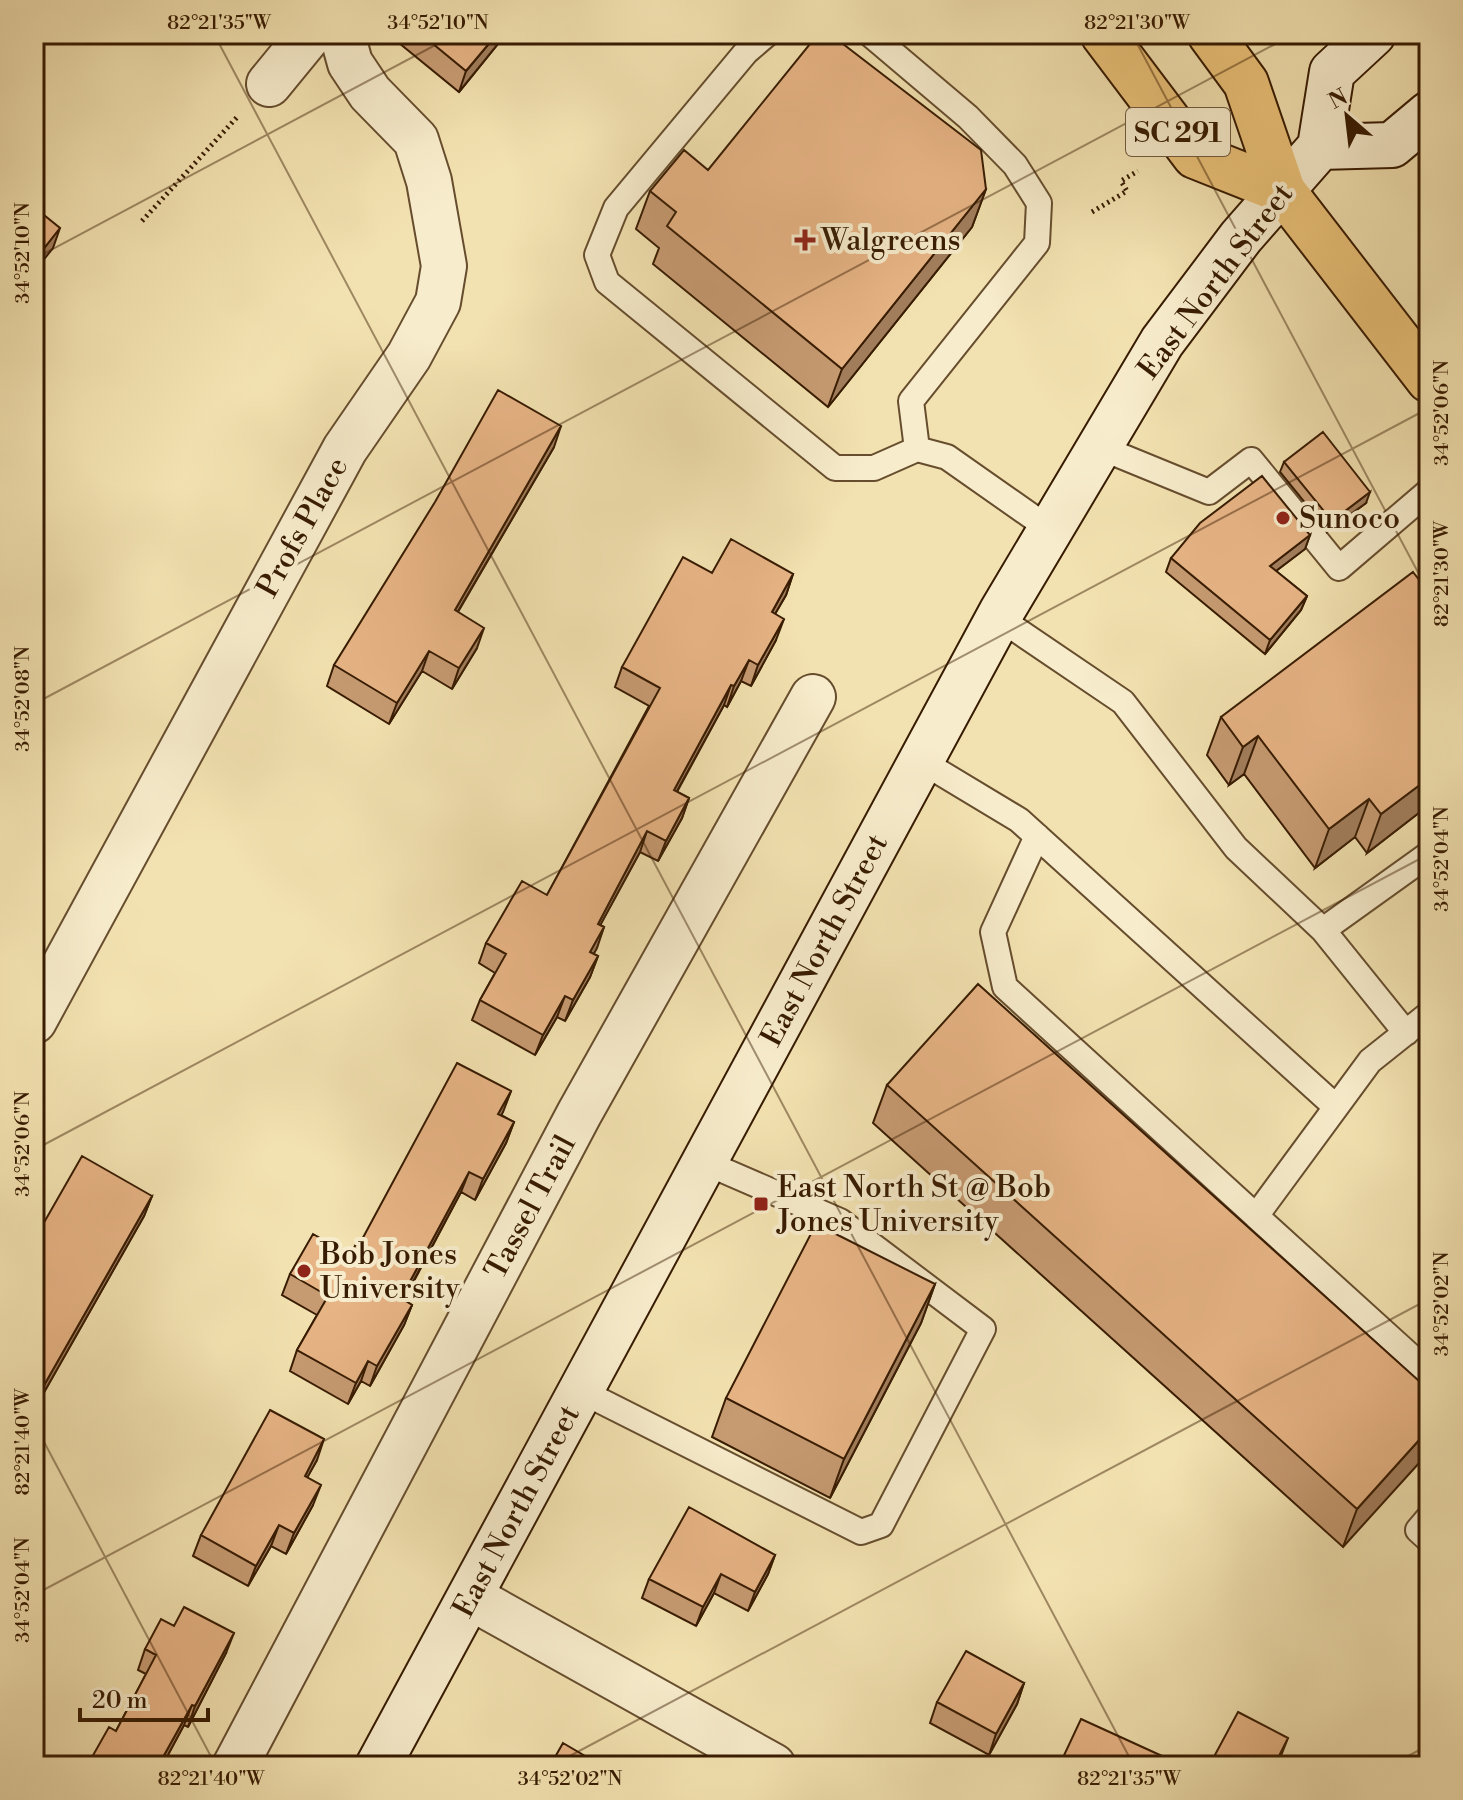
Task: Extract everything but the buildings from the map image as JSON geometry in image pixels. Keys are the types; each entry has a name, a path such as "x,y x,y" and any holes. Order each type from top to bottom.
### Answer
{"main road":[{"name":"SC 291","path":"1103,34 1195,156 1283,191"},
{"name":"SC 291","path":"1210,34 1246,83 1283,191 1429,380"}],"street":[{"path":"269,84 310,34"},
{"name":"Profs Place","path":"34,1021 345,449 409,356 438,302 444,266 429,181 416,140 370,93 350,63 342,34"},
{"path":"1373,34 1332,72 1320,147 1392,145 1429,114"},
{"name":"East North Street","path":"378,1766 999,618 1162,342 1241,237 1320,147"},
{"name":"Tassel Trail","path":"235,1766 579,1114 813,697"},
{"path":"470,1597 773,1766"}],"lane":[{"path":"767,34 746,52 616,208 597,255 607,282 835,468 874,468 917,449 947,457 1051,530"},
{"path":"870,34 968,117 1015,165 1039,203 1037,243 911,401 917,449"},
{"path":"1099,447 1209,492 1251,460 1339,568 1429,491"},
{"path":"999,618 1123,702 1236,848 1323,930 1406,1033"},
{"path":"921,761 1019,820 1336,1107"},
{"path":"1037,836 993,932 1005,987 1429,1373"},
{"path":"1323,930 1429,854"},
{"path":"1256,1216 1370,1061 1429,1014"},
{"path":"581,1391 861,1532 881,1525 983,1329 840,1221 704,1162"},
{"path":"1429,1517 1418,1530 1429,1540"}],"path":[{"path":"142,221 269,84"},
{"path":"1092,212 1127,191 1121,181 1138,171"}],"place":[{"name":"Walgreens","path":"805,240"},
{"name":"Sunoco","path":"1283,518"},
{"name":"East North St @ Bob Jones University","path":"761,1204"},
{"name":"Bob Jones University","path":"304,1271"}]}
